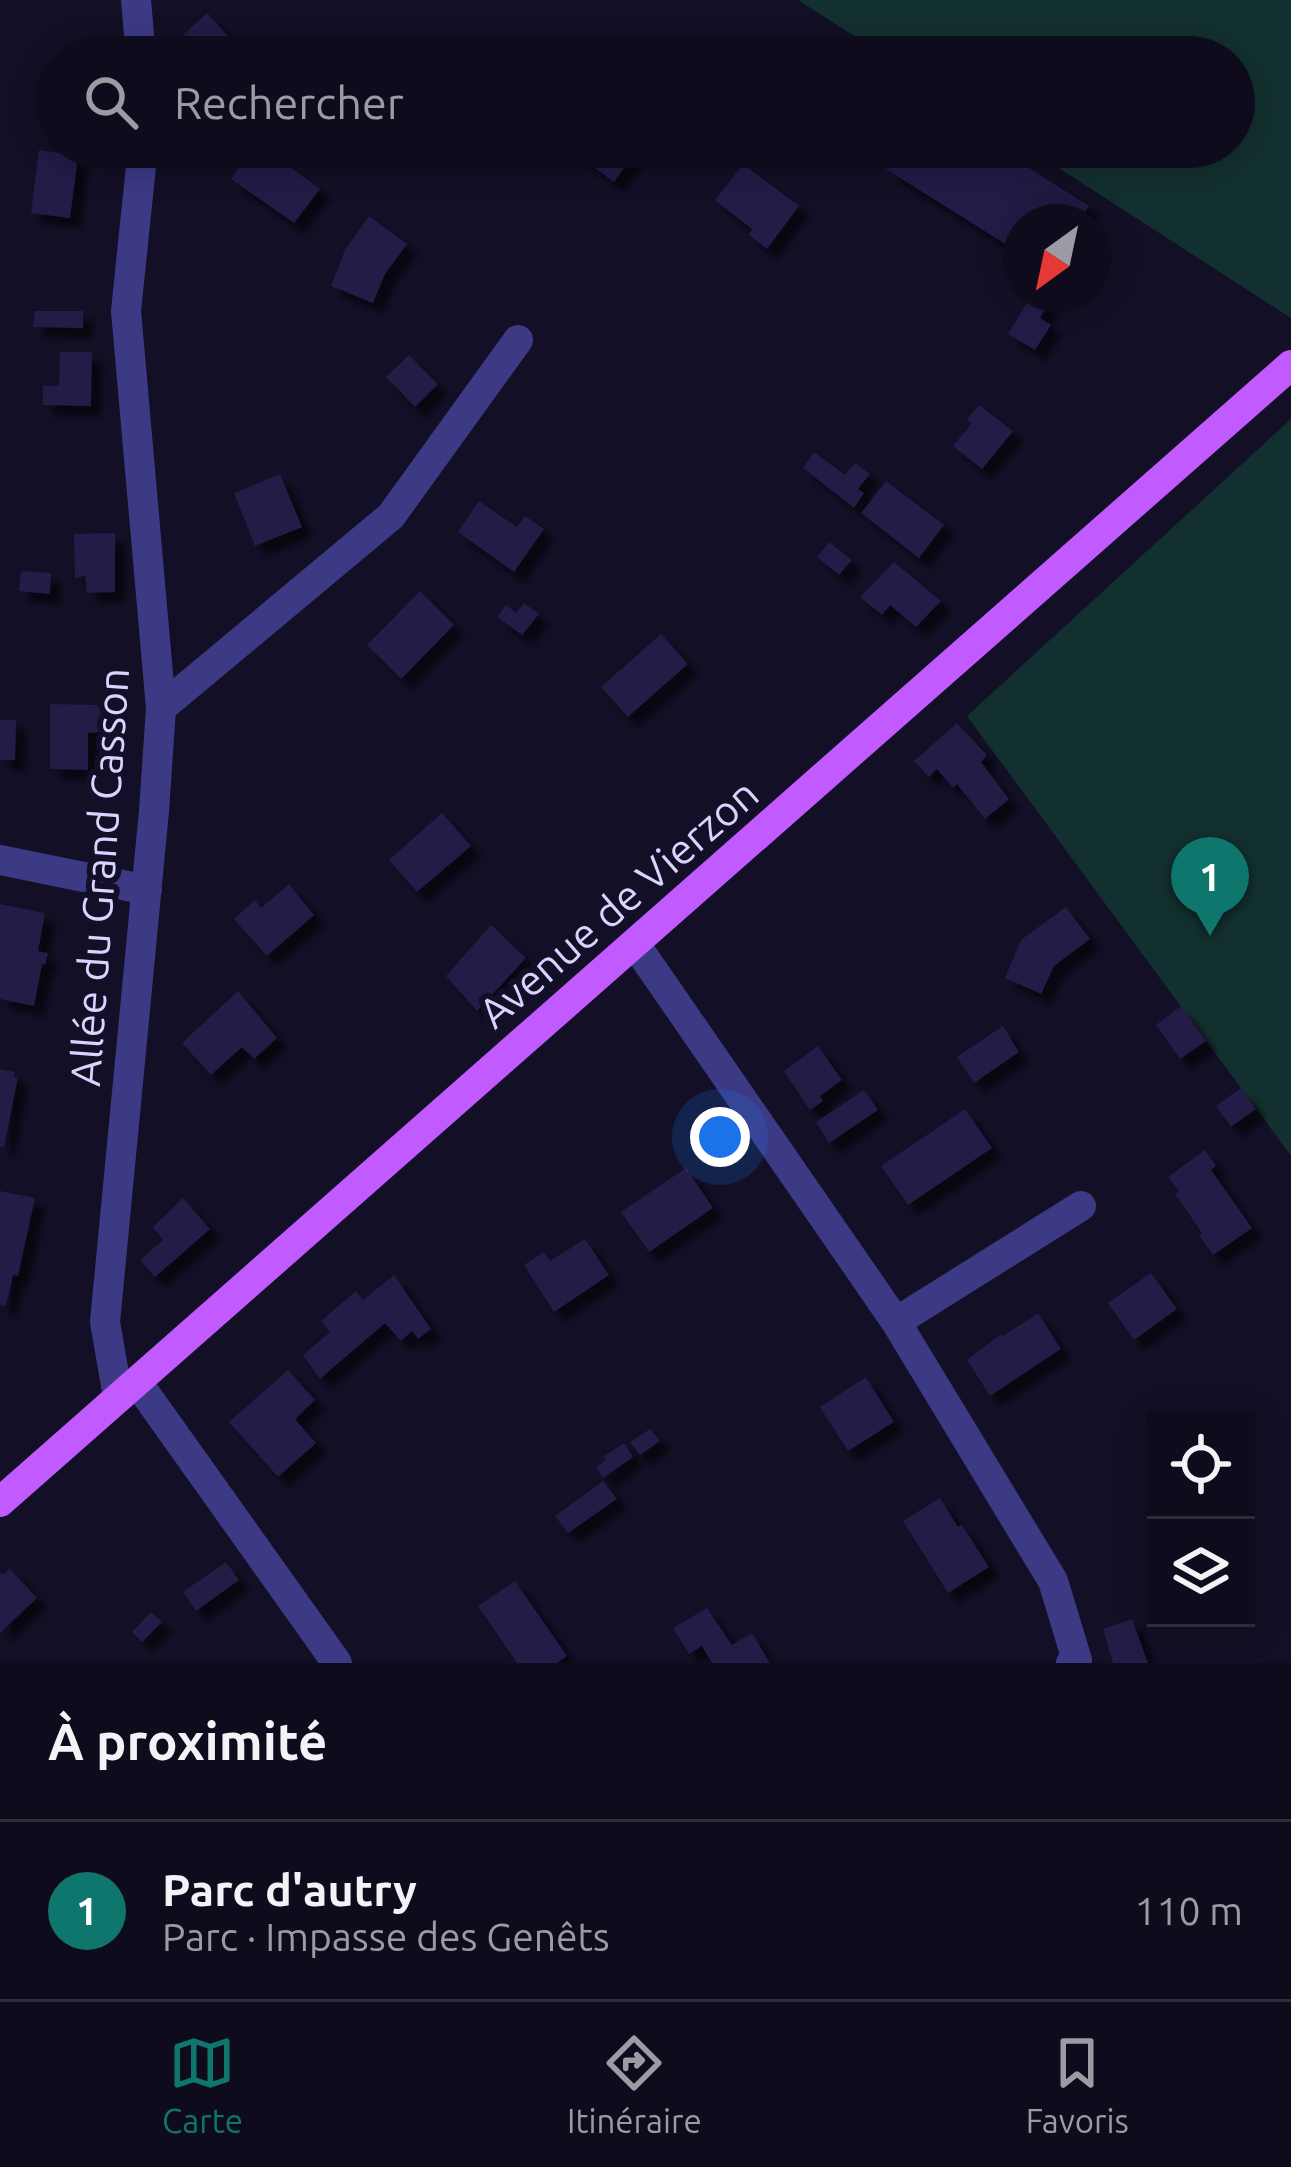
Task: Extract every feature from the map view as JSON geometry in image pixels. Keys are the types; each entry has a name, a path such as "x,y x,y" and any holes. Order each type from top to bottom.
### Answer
{"main road":[{"name":"Avenue de Vierzon","path":"0,1502 1291,365"}],"street":[{"path":"136,0 139,36"},
{"name":"Allée du Grand Casson","path":"127,1389 104,1322 161,708 126,311 141,168"},
{"path":"161,708 391,516 518,340"},
{"path":"0,860 147,890"},
{"path":"635,944 896,1322 1053,1581 1077,1660 1071,1663"},
{"path":"896,1322 1081,1206"},
{"path":"127,1389 337,1663"}],"green space":[{"path":"798,0 1291,0 1291,318 1059,168 1255,168 1255,36 854,36"},
{"path":"1291,419 1291,1156 967,716"}],"building":[{"path":"207,13 228,36 182,36"},
{"path":"37,168 76,168 70,218 31,213"},
{"path":"239,168 292,168 320,189 294,223 231,179"},
{"path":"595,168 624,168 614,182"},
{"path":"740,168 748,168 799,206 767,249 749,235 752,229 715,200"},
{"path":"1029,168 1086,204 1003,204 1003,243 886,169"},
{"path":"369,216 407,244 385,274 373,303 331,286 345,250"},
{"path":"35,311 83,311 83,328 33,327"},
{"path":"1022,312 1044,312 1040,318 1051,325 1035,350 1008,334"},
{"path":"60,352 92,352 91,406 43,405 43,386 59,386"},
{"path":"409,355 438,384 415,407 386,377"},
{"path":"979,405 1013,431 982,469 953,446 972,423 967,419"},
{"path":"814,452 845,475 855,463 870,474 858,489 864,493 854,508 803,468"},
{"path":"280,474 302,527 255,546 234,493"},
{"path":"886,481 944,525 919,558 861,513"},
{"path":"479,501 517,527 525,516 544,529 514,572 458,532"},
{"path":"115,533 115,592 87,593 85,576 75,578 74,534"},
{"path":"829,542 852,560 839,575 817,557"},
{"path":"894,562 941,601 916,627 890,605 882,615 860,597"},
{"path":"21,571 51,573 50,594 19,591"},
{"path":"420,591 454,625 401,679 367,645"},
{"path":"524,603 539,614 522,635 497,617 506,605 516,613"},
{"path":"661,634 688,664 628,717 601,687"},
{"path":"50,704 97,705 103,710 104,725 99,732 88,733 88,770 50,769"},
{"path":"0,720 16,720 15,760 0,760"},
{"path":"957,723 987,755 981,762 1009,799 985,819 957,784 953,788 937,769 929,777 914,761"},
{"path":"442,813 471,846 417,892 389,860"},
{"path":"289,884 314,915 267,956 234,919 255,900 261,908"},
{"path":"0,904 45,913 38,951 48,953 34,1006 0,999"},
{"path":"1066,907 1090,939 1054,966 1041,994 1005,978 1021,940"},
{"path":"491,925 526,958 477,1011 446,976"},
{"path":"238,991 277,1038 254,1059 242,1047 211,1075 182,1043"},
{"path":"1181,1006 1206,1041 1180,1059 1156,1025"},
{"path":"1003,1026 1019,1052 974,1083 957,1057"},
{"path":"818,1046 842,1080 810,1110 784,1071"},
{"path":"0,1069 18,1077 4,1147 0,1147"},
{"path":"1241,1088 1256,1109 1231,1127 1216,1106"},
{"path":"864,1090 878,1110 829,1143 816,1122"},
{"path":"965,1109 992,1148 908,1205 881,1166"},
{"path":"1205,1150 1216,1166 1211,1170 1252,1228 1213,1255 1168,1177"},
{"path":"686,1168 713,1208 649,1252 621,1212"},
{"path":"0,1191 35,1198 18,1276 13,1275 6,1306 0,1305"},
{"path":"183,1198 210,1229 155,1277 140,1260 163,1240 153,1227"},
{"path":"585,1239 609,1275 554,1312 524,1265 544,1252 550,1261"},
{"path":"1151,1273 1177,1309 1134,1340 1108,1303"},
{"path":"394,1275 431,1329 418,1339 412,1331 401,1341 385,1323 320,1379 303,1355 330,1332 321,1321 356,1291 363,1300"},
{"path":"1038,1313 1061,1349 990,1396 967,1360"},
{"path":"288,1370 315,1400 295,1419 316,1443 278,1477 229,1422"},
{"path":"866,1377 894,1422 848,1451 820,1407"},
{"path":"650,1429 660,1441 640,1455 630,1442"},
{"path":"624,1443 633,1457 603,1478 596,1467"},
{"path":"603,1481 617,1499 568,1533 555,1516"},
{"path":"940,1498 989,1567 948,1593 903,1521"},
{"path":"226,1562 239,1580 196,1611 183,1592"},
{"path":"10,1569 37,1598 0,1633 0,1572 3,1575"},
{"path":"515,1581 567,1656 557,1663 517,1663 478,1606"},
{"path":"707,1608 732,1645 752,1633 770,1663 712,1663 702,1646 689,1654 673,1628"},
{"path":"151,1612 162,1622 142,1642 132,1632"},
{"path":"1132,1619 1148,1663 1113,1663 1103,1629"}],"place":[{"name":"Parc d'autry","path":"1210,936"}]}
